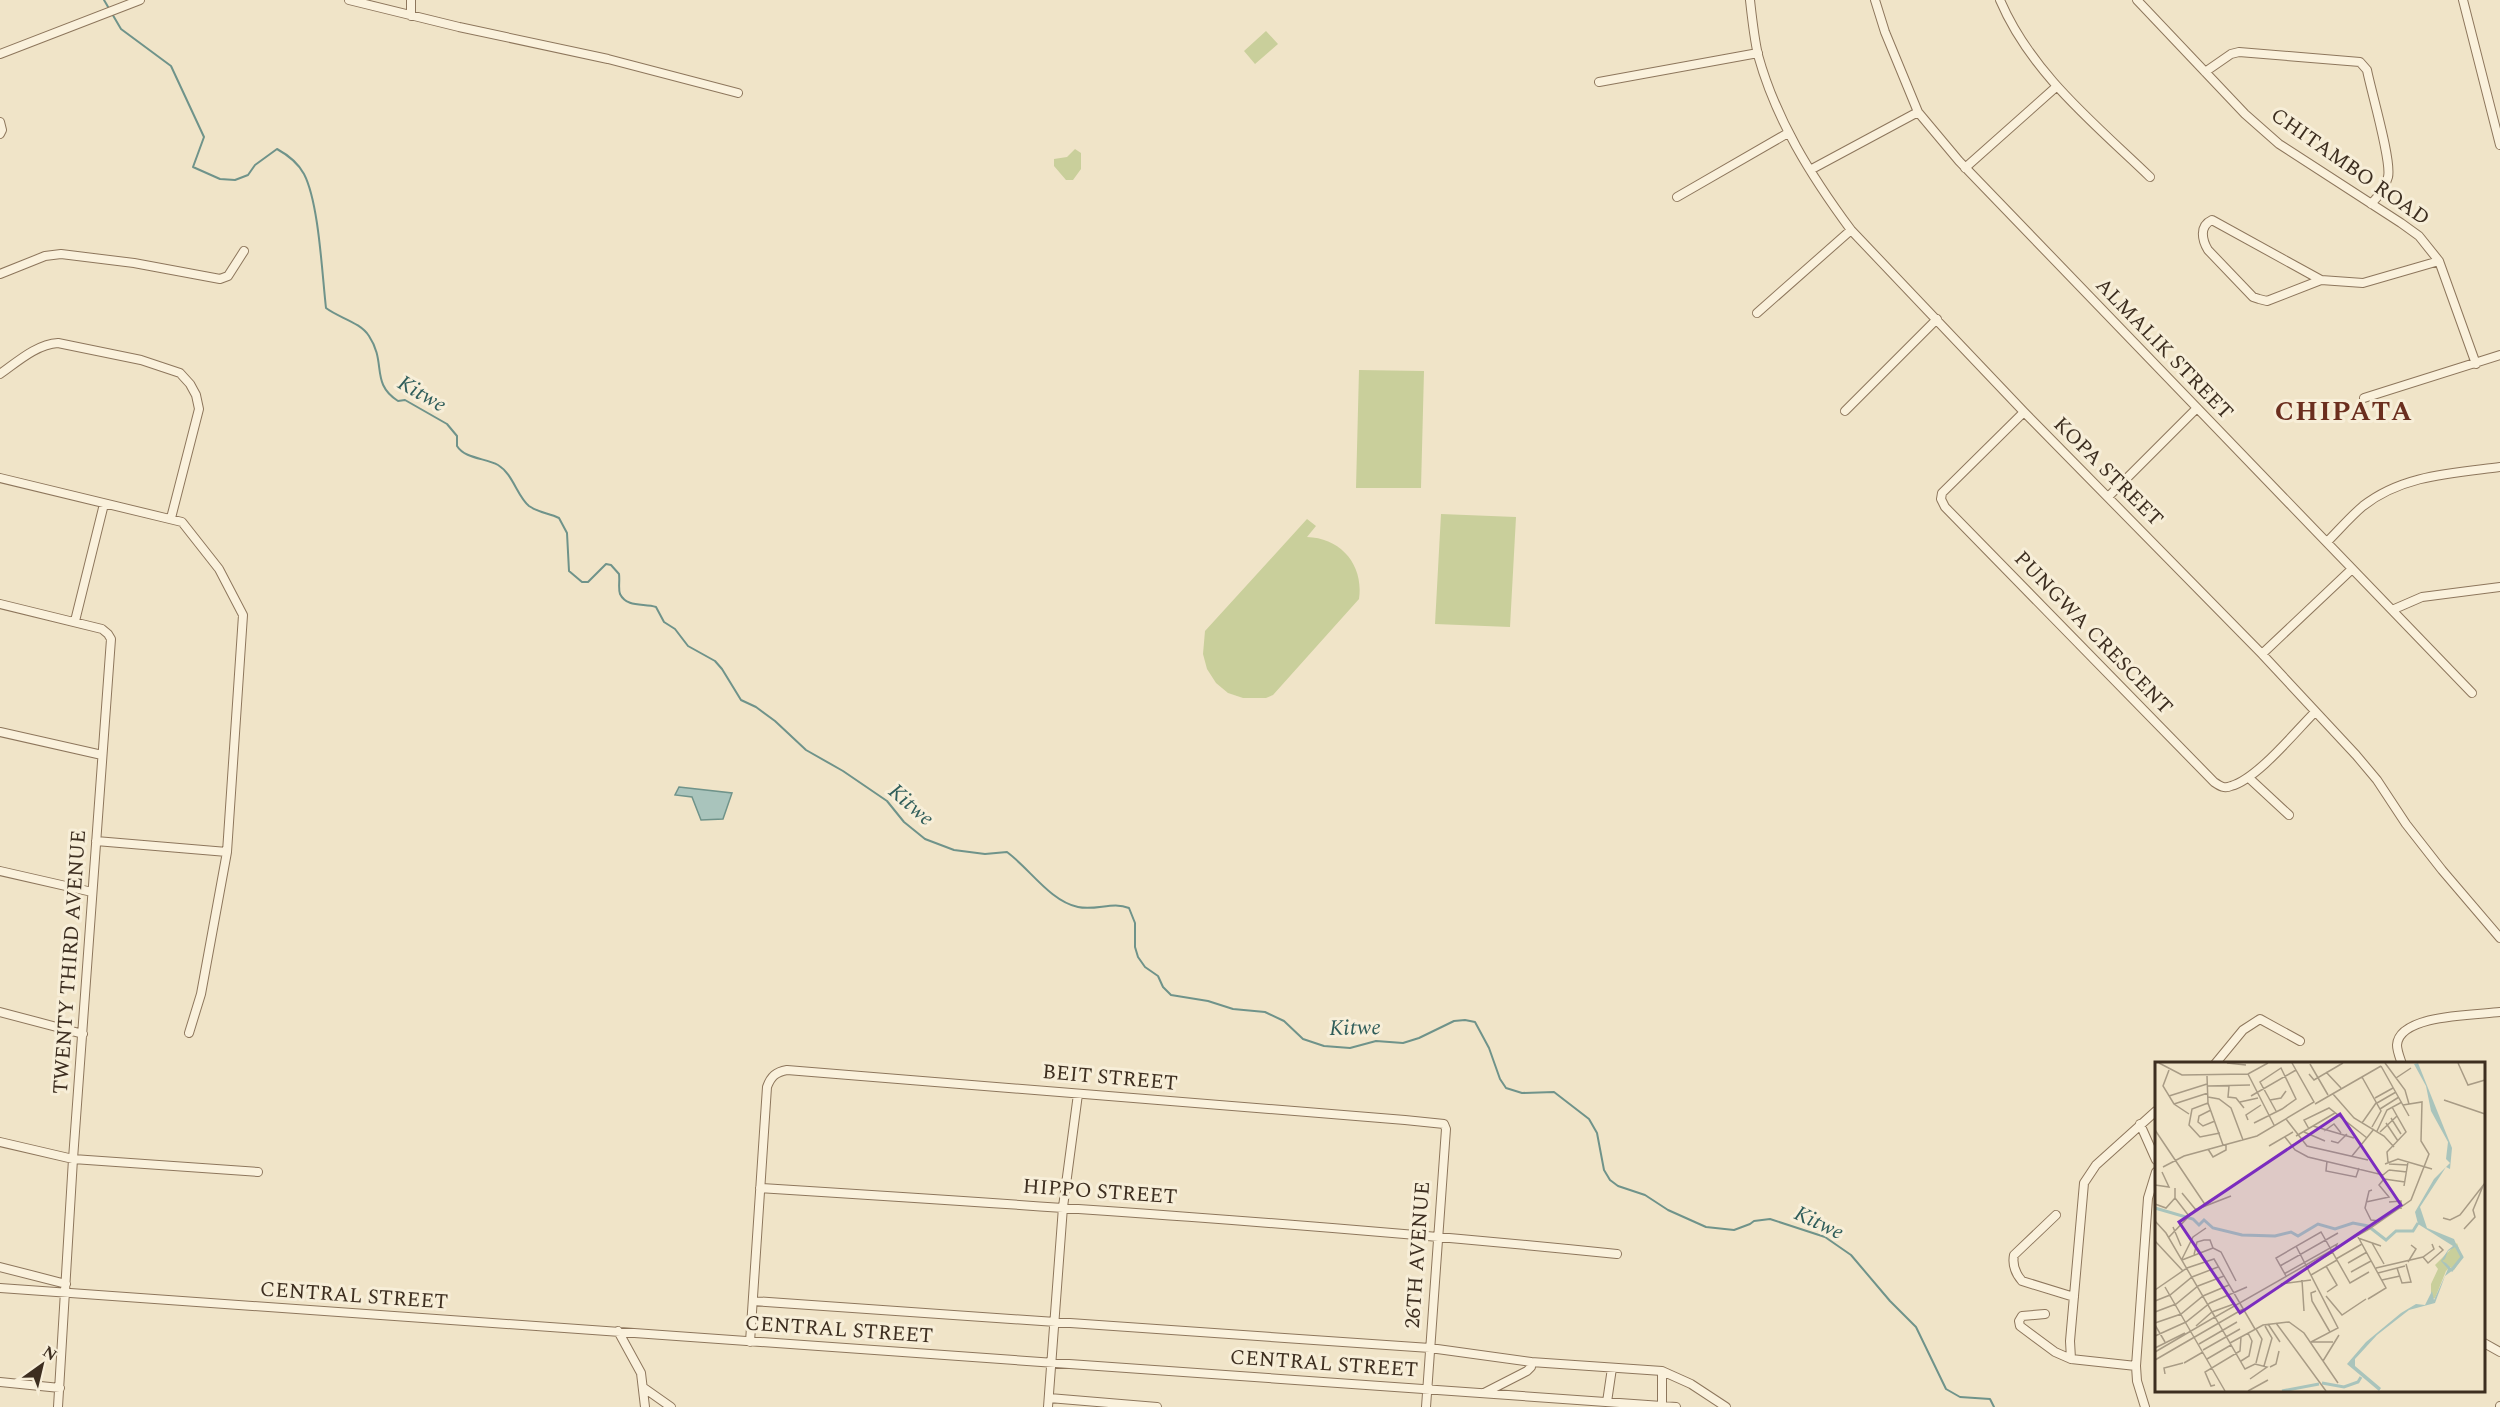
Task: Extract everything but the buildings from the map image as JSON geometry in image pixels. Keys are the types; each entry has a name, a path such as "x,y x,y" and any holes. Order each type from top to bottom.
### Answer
{"street":[{"path":"0,54 140,0"},
{"path":"349,0 411,16 608,59 738,93"},
{"path":"411,0 411,16"},
{"name":"KOPA STREET","path":"1749,0 1758,54 1788,133 1851,230 2024,412 2262,654 2377,780 2435,861 2500,938"},
{"name":"ALMALIK STREET","path":"1875,0 1885,32 1918,112 1965,168 2472,693"},
{"path":"2000,0 2018,36 2056,87 2150,177"},
{"name":"CHITAMBO ROAD","path":"2137,0 2245,114 2279,144 2419,236 2439,261 2476,364"},
{"path":"2463,0 2500,145"},
{"path":"2205,72 2231,54 2240,52 2360,62 2367,70 2388,159 2389,175 2382,193 2371,204"},
{"path":"1599,82 1758,54"},
{"path":"1965,168 2056,87"},
{"path":"1810,170 1918,112"},
{"path":"0,122 2,130 0,134"},
{"path":"1677,197 1788,133"},
{"path":"2320,280 2267,301 2253,297 2208,250 2203,241 2206,223 2212,220 2320,280 2363,283 2439,261"},
{"path":"1757,313 1851,230"},
{"path":"0,274 45,256 61,254 134,262 220,279 228,276 244,251"},
{"path":"1845,411 1937,319"},
{"path":"0,374 41,347 58,343 141,360 180,373 196,395 199,409 171,518"},
{"path":"2364,398 2500,355"},
{"path":"2108,497 2197,408"},
{"name":"PUNGWA CRESCENT","path":"2024,412 1942,493 1941,499 1945,507 2214,782 2222,787 2229,787 2249,778 2315,712"},
{"path":"2326,542 2364,506 2402,484 2425,477 2500,467"},
{"path":"0,478 182,522 219,569 243,615 227,852 201,994 189,1033"},
{"path":"0,604 75,621 104,504"},
{"path":"2262,654 2352,569"},
{"path":"2392,610 2422,597 2500,587"},
{"name":"TWENTY THIRD AVENUE","path":"58,1407 73,1159 111,639 102,629 75,621"},
{"path":"0,732 102,754"},
{"path":"2249,778 2289,815"},
{"path":"96,841 227,852"},
{"path":"0,871 92,892"},
{"path":"0,1012 83,1034"},
{"path":"2401,1062 2397,1046 2400,1038 2417,1023 2500,1012"},
{"path":"2217,1062 2243,1030 2260,1019 2300,1041"},
{"name":"BEIT STREET","path":"760,1188 767,1087 774,1075 788,1070 1444,1124"},
{"path":"1078,1094 1063,1207 1048,1403 1157,1407"},
{"path":"2071,1359 2084,1183 2096,1165 2155,1112"},
{"name":"26TH AVENUE","path":"1426,1407 1446,1129 1444,1124"},
{"path":"2140,1124 2155,1156"},
{"path":"0,1142 73,1159 258,1172"},
{"path":"2145,1407 2137,1381 2136,1366 2148,1198 2155,1178"},
{"path":"750,1342 760,1188"},
{"name":"HIPPO STREET","path":"760,1188 1063,1207 1438,1236 1617,1254"},
{"path":"2056,1215 2014,1255 2013,1262 2016,1274 2022,1281 2074,1297"},
{"path":"0,1267 66,1288"},
{"name":"CENTRAL STREET","path":"0,1288 66,1288 750,1342 1676,1407"},
{"path":"753,1301 1430,1348 1531,1362 1662,1371 1691,1384 1726,1407"},
{"path":"2045,1314 2022,1316 2019,1320 2020,1326 2055,1352 2071,1359 2136,1366"},
{"path":"618,1332 636,1363 644,1388 645,1407"},
{"path":"2485,1344 2500,1352"},
{"path":"1484,1394 1527,1371 1531,1367 1531,1362"},
{"path":"1607,1402 1612,1368"},
{"path":"1662,1371 1662,1406"},
{"path":"0,1382 60,1388"},
{"path":"644,1388 671,1407"}],"green space":[{"path":"1266,31 1278,44 1255,64 1244,51"},
{"path":"1075,149 1081,153 1081,169 1073,180 1066,180 1054,166 1054,159 1067,157"},
{"path":"1359,370 1424,371 1421,488 1356,488"},
{"path":"1441,514 1516,517 1510,627 1435,624"},
{"path":"1307,519 1316,526 1307,537 1330,542 1340,548 1354,565 1360,587 1359,599 1273,695 1266,698 1243,698 1228,693 1216,683 1207,669 1203,654 1205,631"}],"water":[{"path":"679,787 732,793 723,819 701,820 692,797 675,795"}],"waterway":[{"name":"Kitwe","path":"104,0 121,29 171,66 204,137 193,167 220,179 235,180 248,175 255,165 277,149 302,170 313,202 326,308 360,327 369,336 377,355 381,380 389,394 398,401 405,400 447,424 457,436 457,446 461,450 470,456 498,465 529,506 559,518 567,533 569,571 582,582 588,582 606,564 611,565 619,574 619,592 623,598 631,603 656,607 664,622 675,629 688,646 715,661 741,700 756,707 775,721 806,750 843,771 887,801 904,822 925,839 954,850 985,854 1007,852 1049,891 1068,904 1085,908 1117,905 1129,908 1135,923 1135,947 1138,957 1145,967 1158,976 1163,987 1171,995 1208,1001 1233,1009 1265,1012 1284,1021 1303,1039 1324,1046 1350,1048 1376,1041 1403,1043 1454,1021 1475,1022 1506,1088 1522,1093 1554,1092 1589,1119 1597,1133 1604,1170 1610,1180 1618,1186 1645,1195 1668,1210 1706,1227 1734,1230 1754,1221 1770,1219 1825,1237 1851,1255 1890,1301 1916,1327 1946,1389 1960,1397 1990,1399 1994,1407"}],"district":[{"name":"CHIPATA","path":"2344,412"}]}
